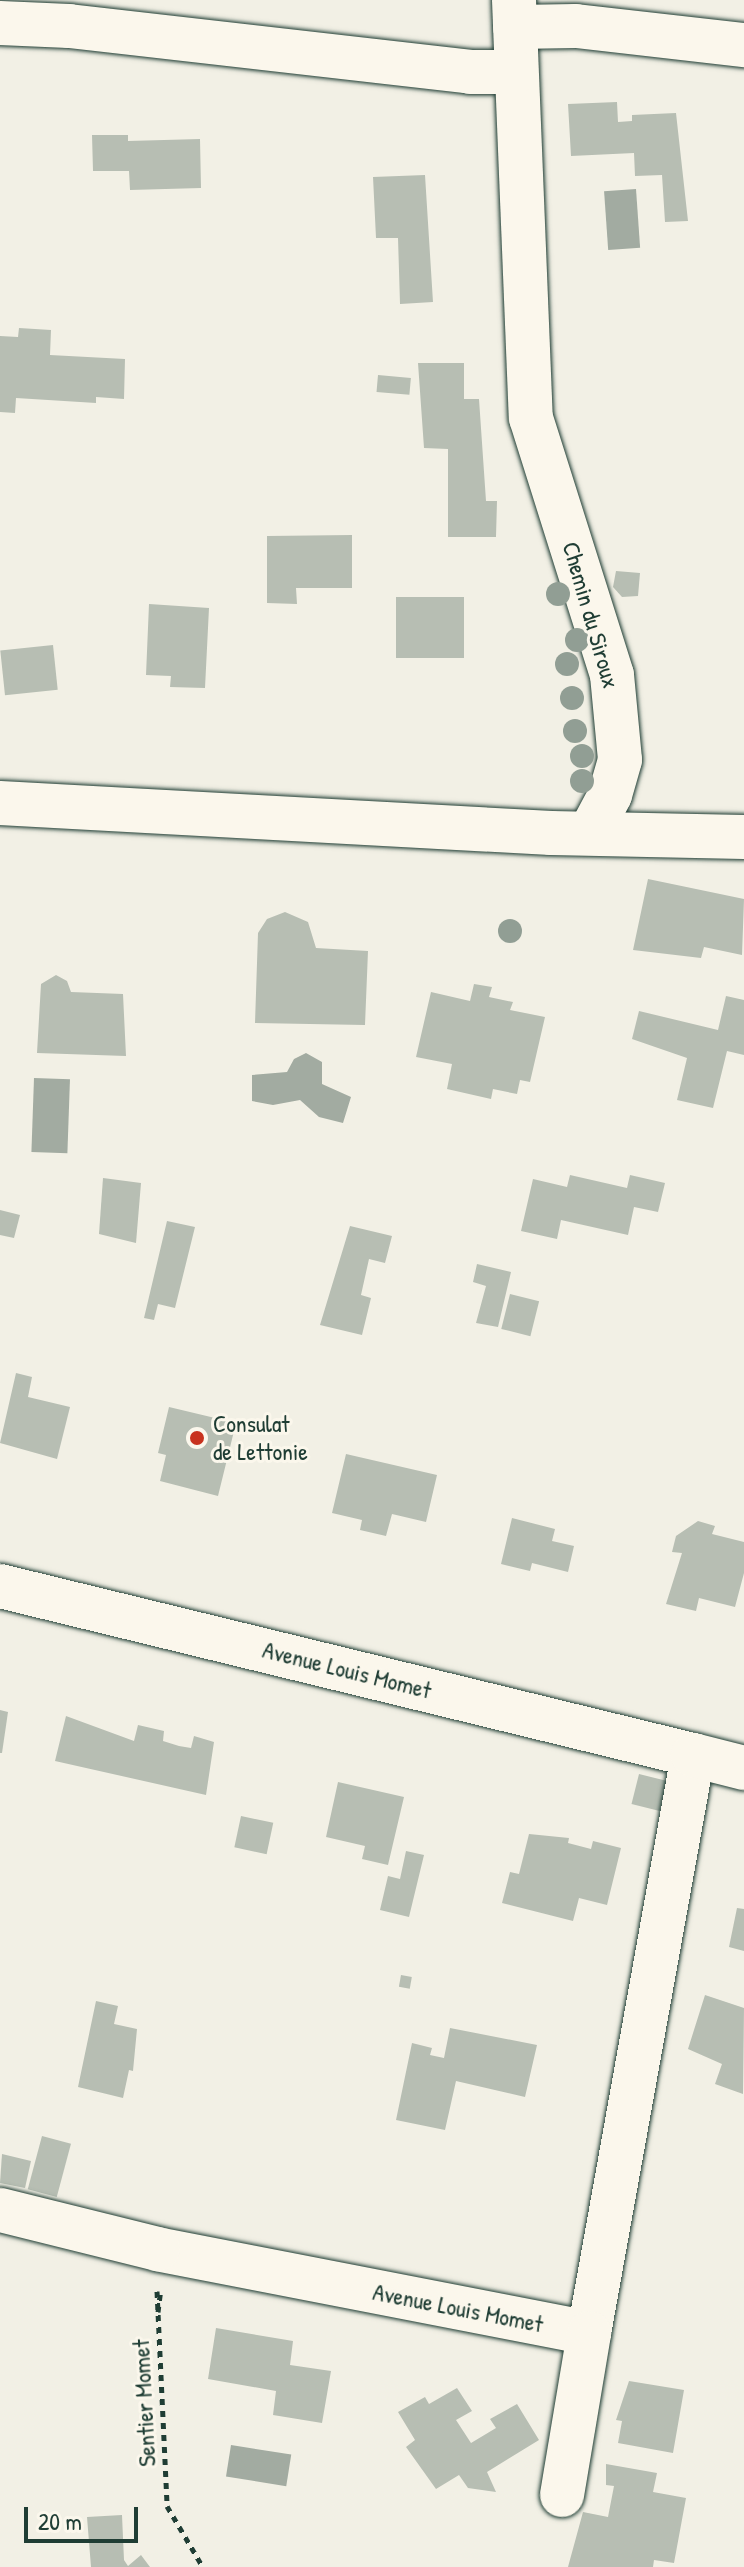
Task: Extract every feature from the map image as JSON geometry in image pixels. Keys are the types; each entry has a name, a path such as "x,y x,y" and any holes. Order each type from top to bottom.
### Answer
{"street":[{"path":"514,13 576,26 744,45"},
{"name":"Chemin du Siroux","path":"514,13 531,418 612,675 620,760 610,795 591,830"},
{"path":"0,23 69,26 470,72 515,72"},
{"path":"0,803 551,833 591,830 744,837"},
{"name":"Avenue Louis Momet","path":"0,1586 744,1768"},
{"path":"562,2495 693,1755"},
{"name":"Avenue Louis Momet","path":"0,2210 158,2249 589,2333"}],"path":[{"name":"Sentier Momet","path":"156,2283 161,2284 158,2312 167,2506 203,2567"}],"shaded area":[{"path":"636,189 640,248 608,250 604,191"},
{"path":"306,1053 322,1062 322,1084 351,1097 343,1123 319,1117 300,1100 273,1105 252,1101 252,1075 287,1072 294,1059"},
{"path":"34,1078 70,1079 67,1153 31,1152"},
{"path":"231,2445 291,2455 286,2486 226,2477"}],"building":[{"path":"617,102 618,122 632,121 632,115 676,113 688,221 665,222 662,175 635,176 634,153 571,156 568,104"},
{"path":"92,135 128,135 128,141 200,139 201,188 130,190 129,171 93,171"},
{"path":"425,175 433,302 400,304 398,238 376,238 373,177"},
{"path":"19,328 51,330 50,355 125,359 124,399 96,397 96,403 16,398 15,413 0,412 0,336 18,337"},
{"path":"418,363 464,363 464,399 479,399 486,501 497,501 496,537 448,537 448,449 424,448"},
{"path":"378,375 411,378 409,395 377,392"},
{"path":"352,535 352,588 296,588 297,604 267,603 267,536"},
{"path":"616,571 640,573 638,596 622,597 613,587"},
{"path":"396,597 464,597 464,658 396,658"},
{"path":"149,604 209,608 205,688 170,687 171,676 146,675"},
{"path":"53,645 58,690 5,695 0,651"},
{"path":"648,879 744,899 742,955 704,947 701,958 633,950"},
{"path":"285,912 308,922 316,948 368,951 365,1025 255,1023 258,933 267,919"},
{"path":"56,975 67,981 71,992 123,994 126,1056 37,1053 41,984"},
{"path":"474,984 492,987 489,997 513,1002 510,1010 545,1017 530,1082 520,1080 517,1094 493,1089 491,1099 447,1089 452,1064 416,1057 431,992 470,1001"},
{"path":"726,996 744,1000 744,1055 727,1051 713,1108 677,1100 687,1058 632,1039 639,1011 718,1030"},
{"path":"570,1175 627,1188 630,1175 665,1183 658,1212 634,1207 628,1235 561,1220 557,1239 521,1231 533,1179 567,1187"},
{"path":"103,1178 141,1183 136,1243 99,1234"},
{"path":"0,1210 20,1215 14,1238 0,1235"},
{"path":"167,1221 195,1227 175,1308 158,1304 154,1320 144,1318"},
{"path":"350,1226 392,1236 385,1263 369,1259 361,1295 371,1298 362,1335 320,1325"},
{"path":"477,1264 511,1272 498,1327 476,1323 486,1286 473,1282"},
{"path":"510,1294 539,1301 530,1336 501,1329"},
{"path":"16,1373 32,1377 28,1397 70,1407 57,1459 0,1443"},
{"name":"Consulat de Lettonie","path":"169,1407 236,1423 218,1496 160,1481 166,1455 158,1453"},
{"path":"346,1454 437,1475 426,1522 392,1514 386,1536 360,1530 362,1520 332,1513"},
{"path":"512,1518 555,1529 552,1541 574,1546 568,1572 532,1563 530,1571 501,1564"},
{"path":"698,1521 715,1526 712,1534 744,1542 744,1573 735,1607 699,1598 696,1611 666,1604 682,1553 672,1552 676,1536"},
{"path":"0,1710 8,1712 2,1753 0,1753"},
{"path":"66,1716 134,1741 138,1725 164,1731 163,1741 179,1746 191,1748 194,1736 214,1742 206,1795 55,1761"},
{"path":"639,1774 667,1781 660,1811 632,1804"},
{"path":"338,1782 404,1797 388,1865 362,1859 365,1846 326,1837"},
{"path":"241,1816 273,1823 267,1854 234,1847"},
{"path":"529,1834 569,1838 568,1843 591,1849 593,1841 621,1848 607,1905 579,1898 573,1921 502,1903 510,1872 519,1874"},
{"path":"406,1851 424,1855 409,1917 380,1910 388,1876 400,1879"},
{"path":"737,1908 744,1909 744,1951 729,1947"},
{"path":"401,1975 412,1977 410,1989 399,1987"},
{"path":"705,1995 744,2008 743,2094 715,2084 722,2064 688,2049"},
{"path":"96,2001 118,2006 114,2024 137,2029 133,2071 129,2070 123,2098 78,2087"},
{"path":"450,2028 537,2045 525,2097 456,2081 445,2130 396,2120 412,2043 432,2048 430,2055 444,2058"},
{"path":"42,2136 71,2144 57,2197 28,2189"},
{"path":"2,2154 31,2161 25,2188 0,2183"},
{"path":"216,2328 293,2341 290,2365 331,2371 322,2423 273,2415 276,2391 208,2379"},
{"path":"629,2381 684,2390 673,2453 618,2443 622,2421 616,2420"},
{"path":"457,2388 472,2411 456,2420 471,2443 496,2428 490,2419 517,2404 539,2440 487,2472 496,2492 468,2488 459,2475 436,2489 406,2447 415,2440 398,2412 425,2397 429,2404"},
{"path":"606,2464 657,2473 653,2492 686,2498 674,2563 654,2560 653,2567 568,2567 583,2512 608,2517 614,2486 606,2485"},
{"path":"122,2515 124,2560 128,2566 141,2555 150,2567 91,2567 87,2517"}],"place":[{"name":"Consulat de Lettonie","path":"197,1438"}]}
